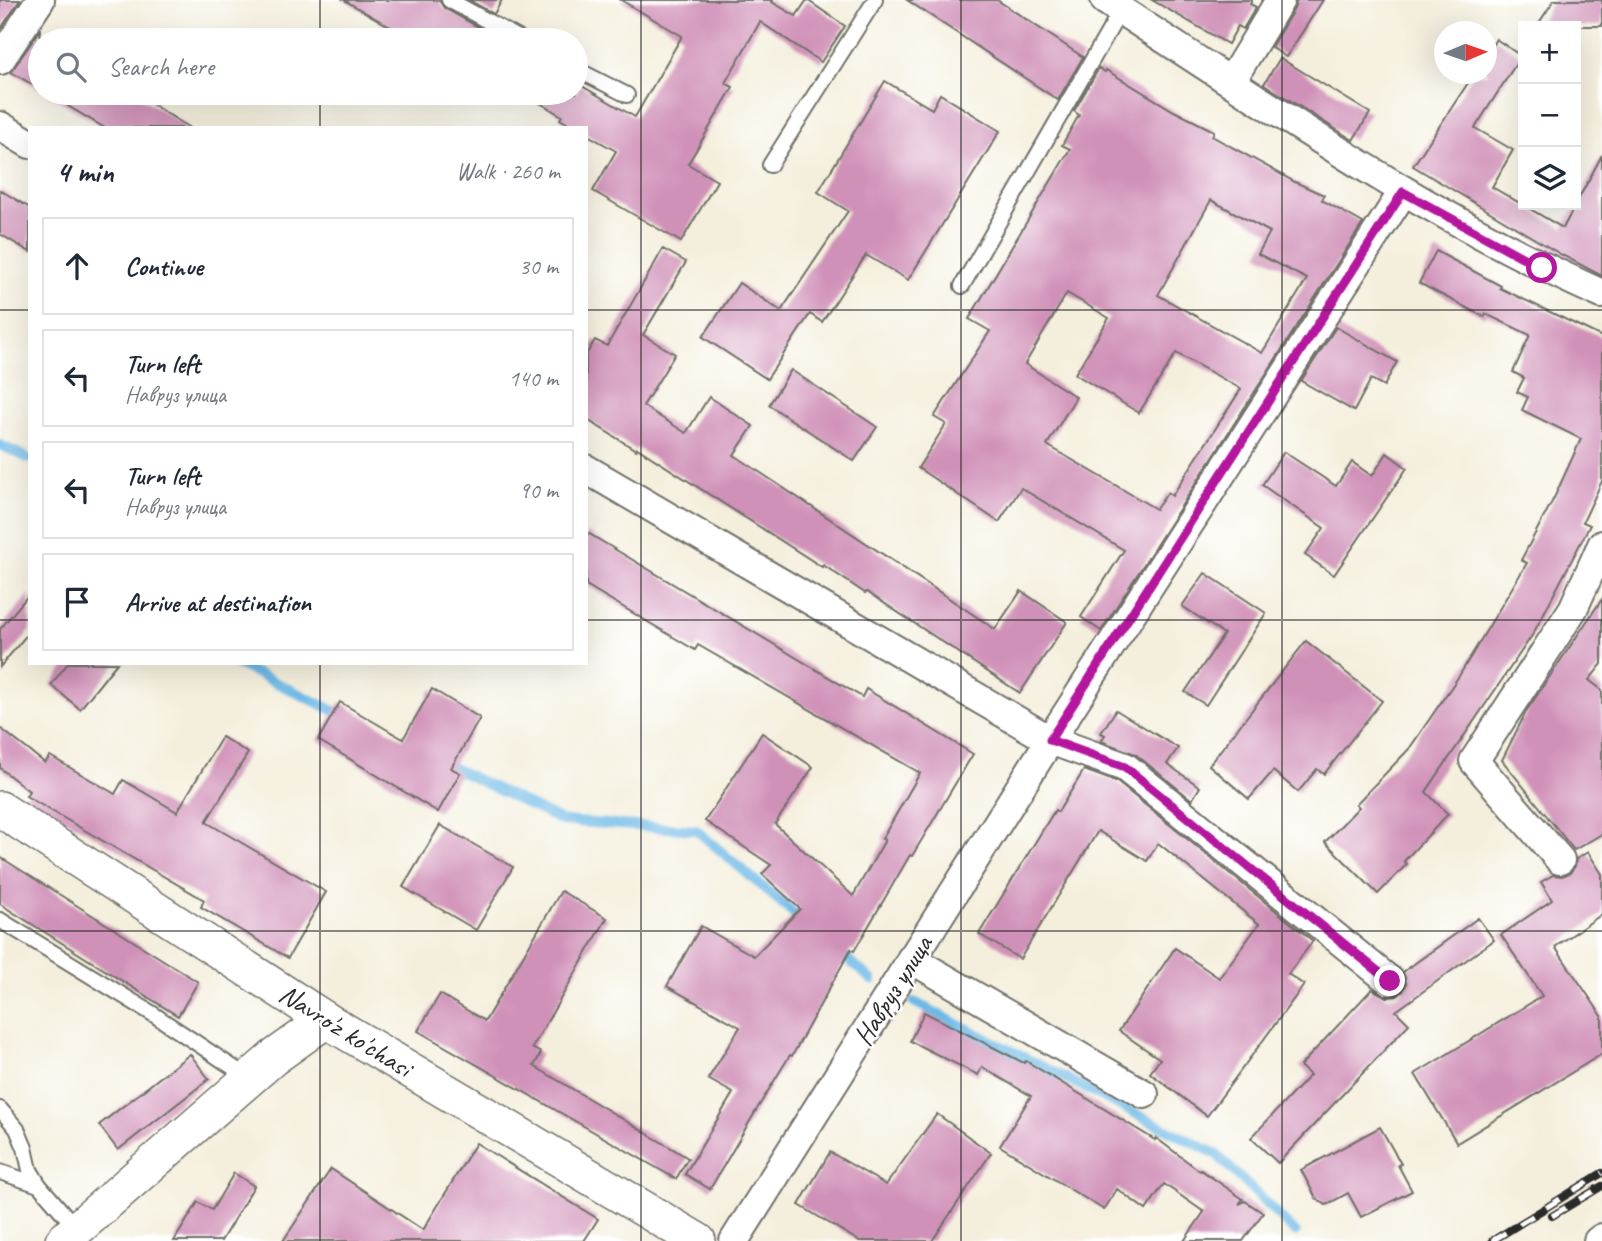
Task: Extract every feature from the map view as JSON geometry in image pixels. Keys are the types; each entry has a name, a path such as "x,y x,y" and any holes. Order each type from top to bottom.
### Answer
{"street":[{"path":"0,60 40,0"},
{"path":"1231,81 1280,0"},
{"path":"1113,5 1403,192 1542,268 1602,294"},
{"path":"0,127 28,143"},
{"name":"Навруз улица","path":"734,1241 1050,740 1403,192"},
{"path":"588,470 1050,740 1125,767 1390,981"},
{"path":"1560,860 1474,761 1573,610 1602,545"},
{"name":"Navro'z ko'chasi","path":"0,809 326,1020 698,1241"},
{"path":"911,959 1144,1094"},
{"path":"70,1235 273,1058 326,1020"}],"lane":[{"path":"449,0 501,28"},
{"path":"770,165 875,0"},
{"path":"962,286 1113,5"},
{"path":"588,75 627,95"},
{"path":"0,920 153,1014 250,1079"},
{"path":"0,1109 17,1129 30,1170 70,1235"},
{"path":"0,1172 39,1185"}],"building":[{"path":"0,0 20,0 0,30"},
{"path":"344,0 439,0 444,8 480,28 392,28"},
{"path":"469,0 502,0 494,14"},
{"path":"621,0 773,0 772,2 796,16 807,0 845,26 821,62 760,22 725,83 733,87 688,164 717,181 681,242 593,191 616,151 588,135 588,126 572,126 560,119 562,116 543,105 588,105 588,90 635,117 682,36"},
{"path":"907,0 997,0 1083,57 1058,100"},
{"path":"1152,0 1252,0 1250,4 1256,7 1243,29 1238,26 1228,44"},
{"path":"1297,0 1323,0 1286,57 1271,47"},
{"path":"1554,0 1602,0 1602,26 1581,26 1581,21 1540,21"},
{"path":"1497,40 1518,54 1518,61 1475,128 1513,150 1492,187 1518,202 1518,210 1532,210 1563,228 1573,210 1581,210 1581,194 1602,155 1602,276 1560,254 1413,166 1467,84 1497,84"},
{"path":"28,47 28,82 11,72"},
{"path":"1280,58 1370,113 1353,140 1264,84"},
{"path":"1099,68 1105,72 1106,70 1174,111 1214,131 1212,136 1324,195 1322,200 1363,223 1101,631 1081,617 1124,550 1021,488 999,522 918,468 946,424 934,417 990,331 969,319 1070,149 1062,145 1079,115 1074,111","holes":["1211,200 1270,232 1258,254 1307,279 1262,353 1158,295","1067,293 1109,318 1075,374 1139,413 1176,353 1241,389 1172,496 1168,492 1156,509 1047,445 1076,397 1025,364"]},
{"path":"885,81 932,109 940,94 1000,131 908,280 866,255 822,322 810,314 767,379 703,337 739,283 781,311 848,211 818,192"},
{"path":"66,105 153,105 187,126 102,126"},
{"path":"0,190 28,207 28,251 0,234"},
{"path":"663,249 686,262 643,335 675,354 643,406 686,433 709,397 753,426 734,455 995,629 1021,591 1067,622 1020,693 867,592 823,565 822,567 637,448 636,450 588,420 588,352 595,340 607,346"},
{"path":"1436,251 1501,286 1500,288 1602,337 1602,481 1583,522 1590,525 1533,634 1426,792 1448,814 1404,861 1407,864 1378,894 1325,842 1359,807 1356,804 1409,749 1459,676 1527,563 1521,560 1581,439 1522,410 1528,397 1517,392 1524,378 1513,372 1530,335 1486,314 1484,317 1419,283"},
{"path":"1336,327 1397,362 1384,386 1371,379 1354,411 1301,381"},
{"path":"791,370 877,427 854,461 769,405"},
{"path":"1284,452 1336,486 1352,462 1372,476 1387,453 1407,468 1334,575 1305,555 1324,528 1262,485"},
{"path":"588,533 862,697 866,689 973,754 854,951 851,949 792,1056 790,1055 710,1189 685,1174 733,1093 708,1079 740,1027 667,986 701,926 754,956 800,909 762,874 771,865 705,821 762,733 813,767 775,824 853,896 920,773 698,645 695,650 588,586"},
{"path":"1205,573 1266,613 1206,705 1185,692 1224,634 1182,606"},
{"path":"28,595 28,633 0,667 0,629"},
{"path":"1602,599 1602,664 1589,680 1602,690 1602,834 1574,850 1502,760 1527,710"},
{"path":"1306,641 1382,701 1324,774 1317,769 1298,792 1273,771 1249,799 1209,765"},
{"path":"66,665 115,665 80,709 51,685"},
{"path":"432,689 480,718 451,768 460,773 438,812 318,740 340,702 403,739"},
{"path":"1116,710 1178,748 1167,764 1200,787 1192,800 1135,754 1101,741 1105,735 1101,733"},
{"path":"0,728 45,763 50,756 115,794 123,780 177,812 222,737 248,753 206,822 326,892 288,958 201,907 204,900 26,796 29,791 0,768"},
{"path":"1084,770 1117,782 1313,941 1288,974 1304,985 1207,1116 1150,1073 1160,1059 1119,1031 1175,948 1219,978 1259,924 1158,843 1147,861 1098,831 1020,959 979,934 1055,810 1058,812"},
{"path":"440,825 513,867 476,930 403,887"},
{"path":"1588,852 1602,874 1602,914 1555,947 1602,1016 1602,1054 1457,1143 1415,1074 1542,996 1501,935 1552,900 1541,882 1553,875 1570,873 1576,859"},
{"path":"0,857 198,982 178,1016 0,904"},
{"path":"561,891 607,918 532,1048 541,1053 534,1066 688,1158 676,1179 418,1031 440,994 485,1021"},
{"path":"1478,918 1494,940 1396,1011 1409,1024 1278,1163 1251,1138 1310,1075 1300,1066 1372,989 1387,997 1397,996 1406,984 1403,972"},
{"path":"924,1012 1024,1063 1026,1061 1155,1140 1156,1138 1243,1199 1239,1204 1245,1201 1263,1213 1243,1241 1184,1241 1204,1212 1164,1184 1146,1210 1117,1189 1104,1210 1000,1146 1031,1096 982,1067 978,1075 910,1041"},
{"path":"190,1054 209,1079 118,1150 99,1125"},
{"path":"937,1114 991,1153 932,1241 859,1241 799,1205 830,1152 886,1185"},
{"path":"1380,1127 1401,1164 1398,1165 1412,1191 1361,1217 1348,1193 1326,1205 1316,1198 1301,1170"},
{"path":"476,1143 598,1219 584,1241 283,1241 331,1169 423,1230"},
{"path":"234,1173 254,1186 221,1241 174,1241 198,1202 212,1210"}],"waterway":[{"path":"0,445 28,458"},
{"path":"239,665 345,716"},
{"path":"441,762 562,821 696,830 805,923"},
{"path":"838,951 872,980"},
{"path":"914,1002 1216,1154 1295,1232"}],"railway":[{"path":"1492,1241 1602,1173"},
{"path":"1552,1216 1602,1186"}],"route":[{"path":"1390,981 1125,767 1050,740 1403,192 1542,268"}]}
